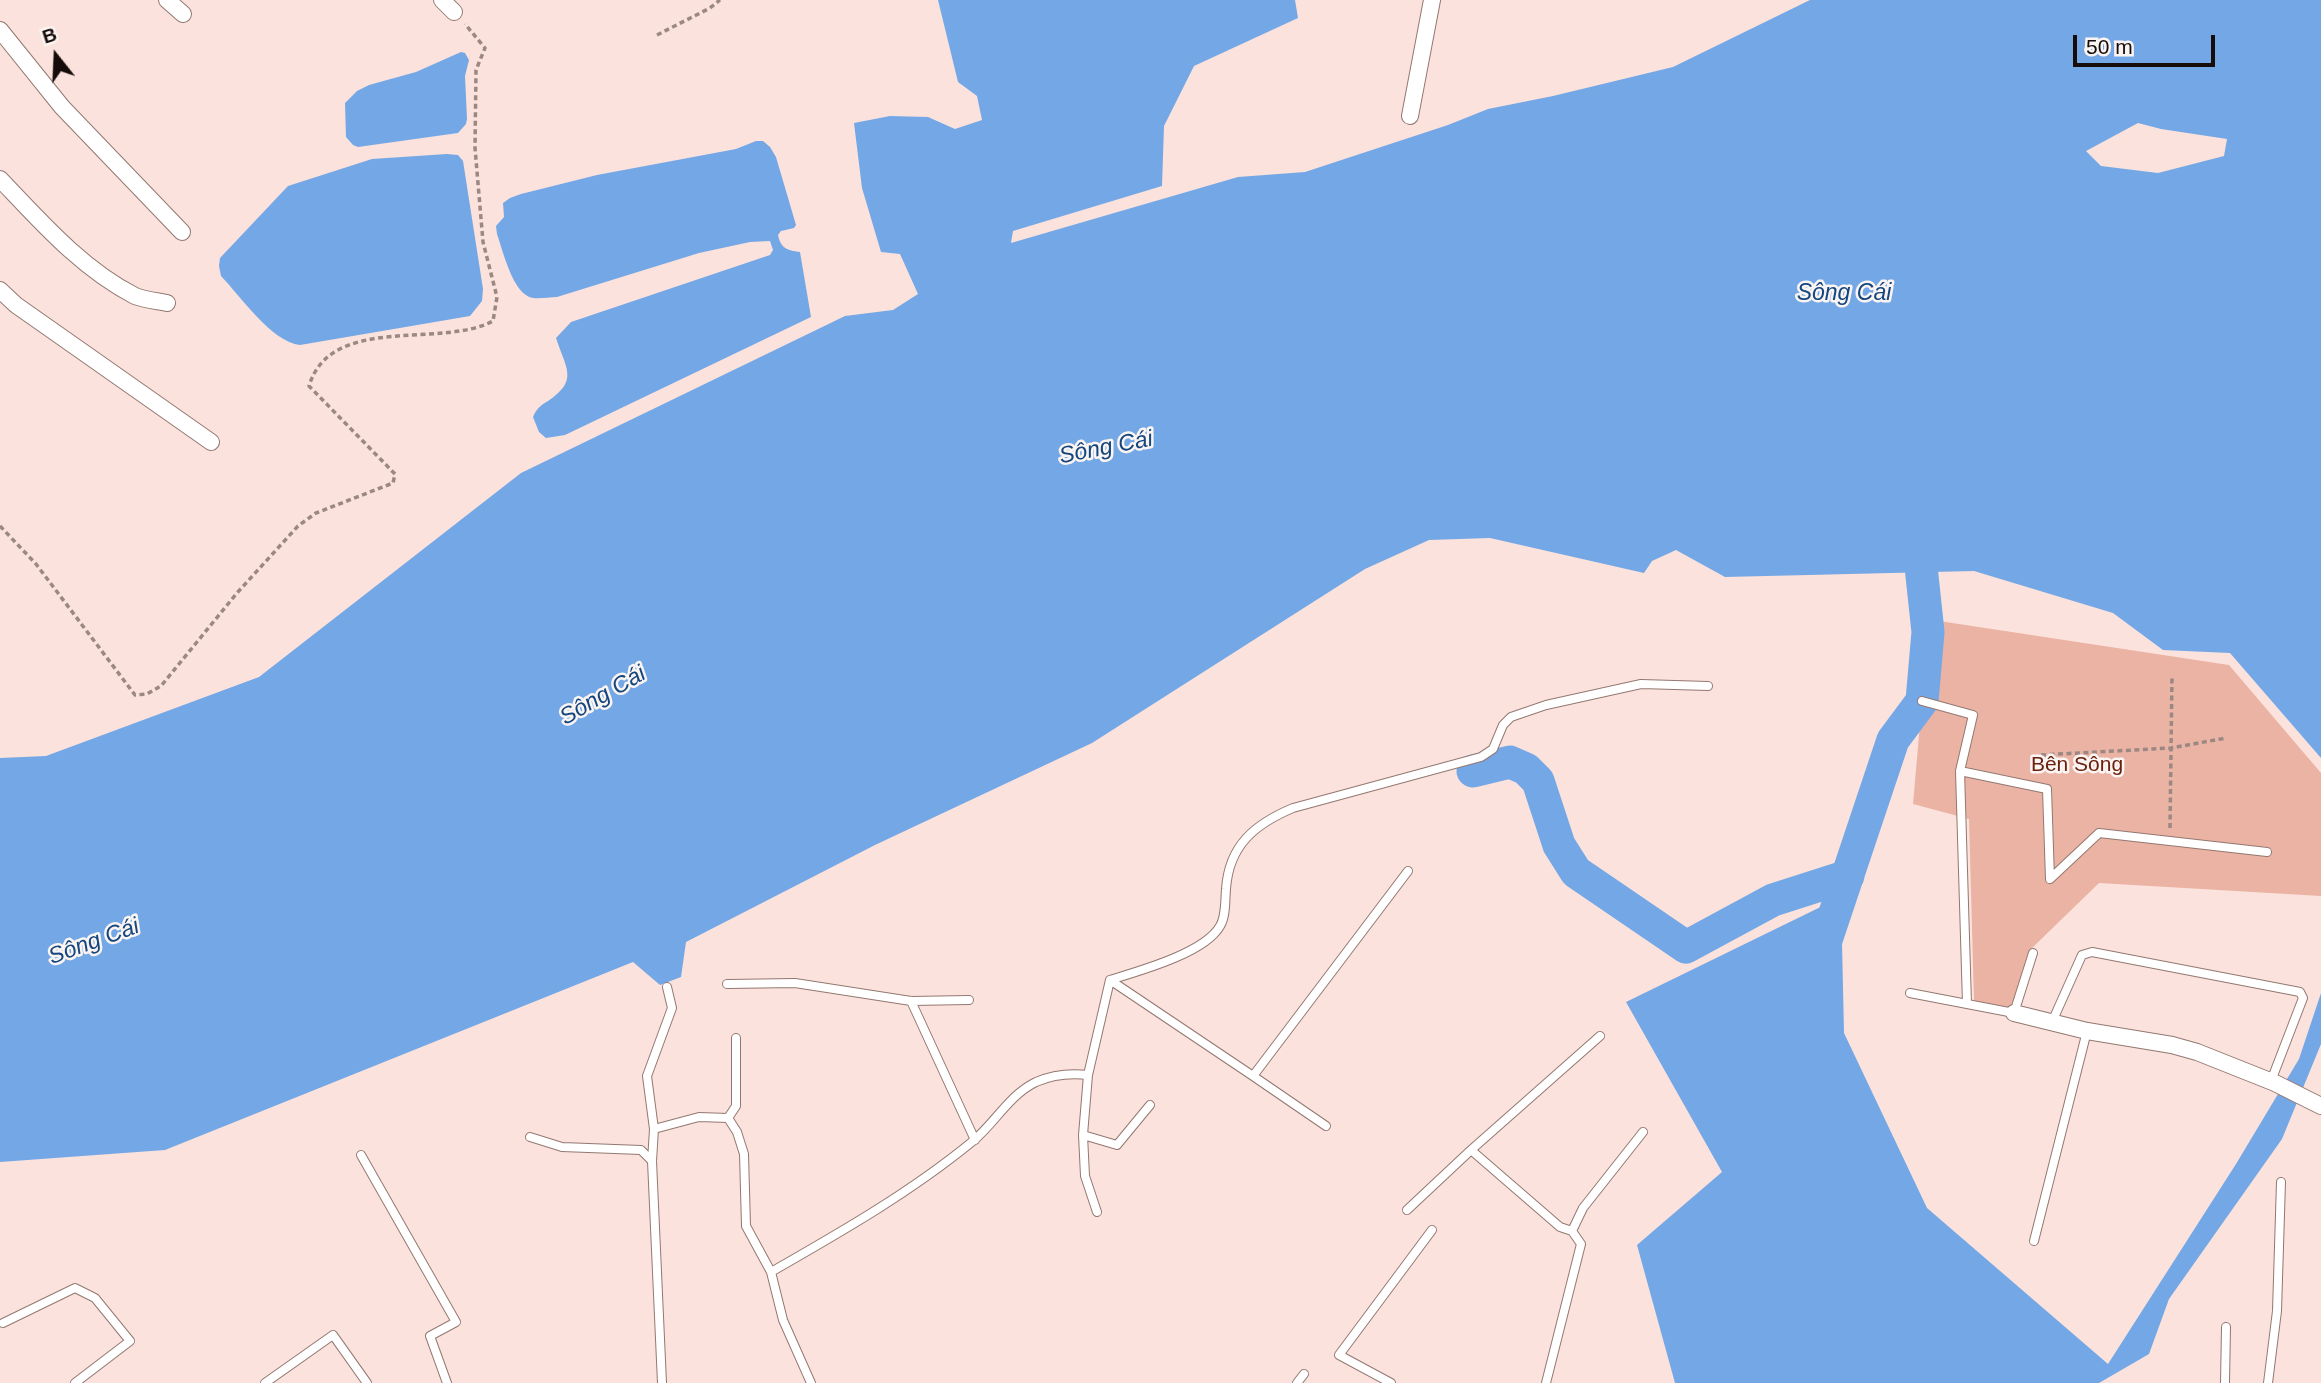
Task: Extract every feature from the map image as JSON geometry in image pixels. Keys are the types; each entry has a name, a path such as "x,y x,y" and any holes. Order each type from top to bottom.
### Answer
{"street":[{"path":"167,0 183,14"},
{"path":"442,0 454,12"},
{"path":"1410,116 1432,0"},
{"path":"0,30 62,107 182,232"},
{"path":"0,179 56,238 102,274 137,297 167,303"},
{"path":"0,290 16,305 211,442"},
{"path":"2014,1013 2087,1031 2172,1045 2197,1052 2273,1082 2319,1105"}],"lane":[{"path":"1110,980 1192,950 1221,926 1230,863 1241,844 1267,819 1293,808 1481,757 1493,749 1503,725 1511,717 1546,705 1641,684 1708,685"},
{"path":"1922,701 1973,715 1960,771 1967,1004"},
{"path":"1960,771 2047,789 2050,879 2099,833 2267,852"},
{"path":"1253,1076 1408,871"},
{"path":"2052,1022 2082,955 2092,952 2300,992 2303,998 2273,1082"},
{"path":"1910,993 2014,1013 2033,953"},
{"path":"1097,1212 1085,1176 1083,1135 1088,1075 1110,980"},
{"path":"1110,980 1326,1126"},
{"path":"727,984 796,983 911,1001 969,1000"},
{"path":"662,1383 652,1161 654,1129 647,1076 672,1008 667,988"},
{"path":"911,1001 975,1140"},
{"path":"2034,1241 2087,1031"},
{"path":"1407,1210 1600,1036"},
{"path":"728,1118 736,1105 736,1038"},
{"path":"771,1272 874,1213 975,1140 1012,1100 1037,1082 1072,1073 1088,1075"},
{"path":"1083,1135 1116,1144 1150,1105"},
{"path":"654,1129 699,1117 728,1118"},
{"path":"728,1118 737,1132 744,1154 746,1226 771,1272 783,1320 811,1383"},
{"path":"1572,1231 1583,1208 1643,1132"},
{"path":"530,1137 562,1147 641,1150 652,1161"},
{"path":"1471,1150 1560,1227 1572,1231 1581,1244 1546,1383"},
{"path":"361,1155 456,1322 430,1336 447,1383"},
{"path":"2268,1383 2277,1311 2281,1182"},
{"path":"1391,1383 1339,1355 1432,1230"},
{"path":"3,1323 75,1288 95,1298 130,1341 75,1383"},
{"path":"2225,1383 2226,1327"},
{"path":"265,1383 333,1335 367,1383"},
{"path":"1297,1383 1304,1374"}],"path":[{"path":"657,35 710,8 720,0"},
{"path":"0,526 36,564 135,695 147,694 161,686 237,593 298,526 316,513 393,483 395,474 309,386 313,373 340,349 397,335 480,328 493,321 497,298 483,242 475,148 477,69 485,48 454,12"},
{"path":"2170,841 2172,675"},
{"path":"2042,755 2171,748 2226,738"}],"green space":[{"name":"Bên Sông","path":"1939,621 2229,665 2321,773 2321,896 2099,883 2031,949 2011,1008 1974,1001 1969,819 1913,804 1922,701"}],"water":[{"name":"Sông Cái","path":"938,0 1295,0 1298,18 1194,66 1164,126 1162,186 1013,231 1011,243 1238,177 1305,172 1448,125 1488,109 1673,67 1810,0 2321,0 2321,758 2230,653 2163,650 2113,613 1974,571 1725,577 1676,550 1652,561 1644,573 1490,538 1429,540 1365,569 1092,743 875,845 686,942 681,977 660,985 633,962 165,1150 0,1162 0,758 46,756 259,677 521,473 845,316 893,310 918,294 900,254 881,252 862,188 854,123 890,116 928,117 955,129 982,120 977,96 958,82","holes":["2138,123 2227,139 2224,156 2158,173 2101,166 2086,151"]},
{"path":"461,52 465,53 469,60 465,76 467,119 458,133 358,147 346,137 345,103 357,91 416,72"},
{"path":"763,141 776,157 796,225 778,235 785,248 800,252 811,317 565,435 546,438 539,432 533,417 539,407 558,394 567,380 566,366 556,338 571,322 770,255 773,250 770,241 750,242 699,253 557,297 533,298 526,295 514,281 497,234 496,226 504,217 503,203 521,194 597,175 736,149"},
{"path":"458,155 463,161 483,289 482,301 470,316 300,345 289,342 268,327 221,276 220,258 288,186 372,159"},
{"path":"1841,897 1844,1033 1927,1208 2108,1364 2236,1164 2299,1059 2321,993 2321,1044 2282,1139 2169,1299 2149,1354 2099,1383 1675,1383 1637,1245 1722,1172 1626,1002"}],"waterway":[{"path":"1826,940 1893,740 1922,701 1928,632 1917,529"},
{"path":"1473,771 1510,762 1526,769 1538,781 1559,845 1576,872 1686,947 1773,900 1848,876"}]}
